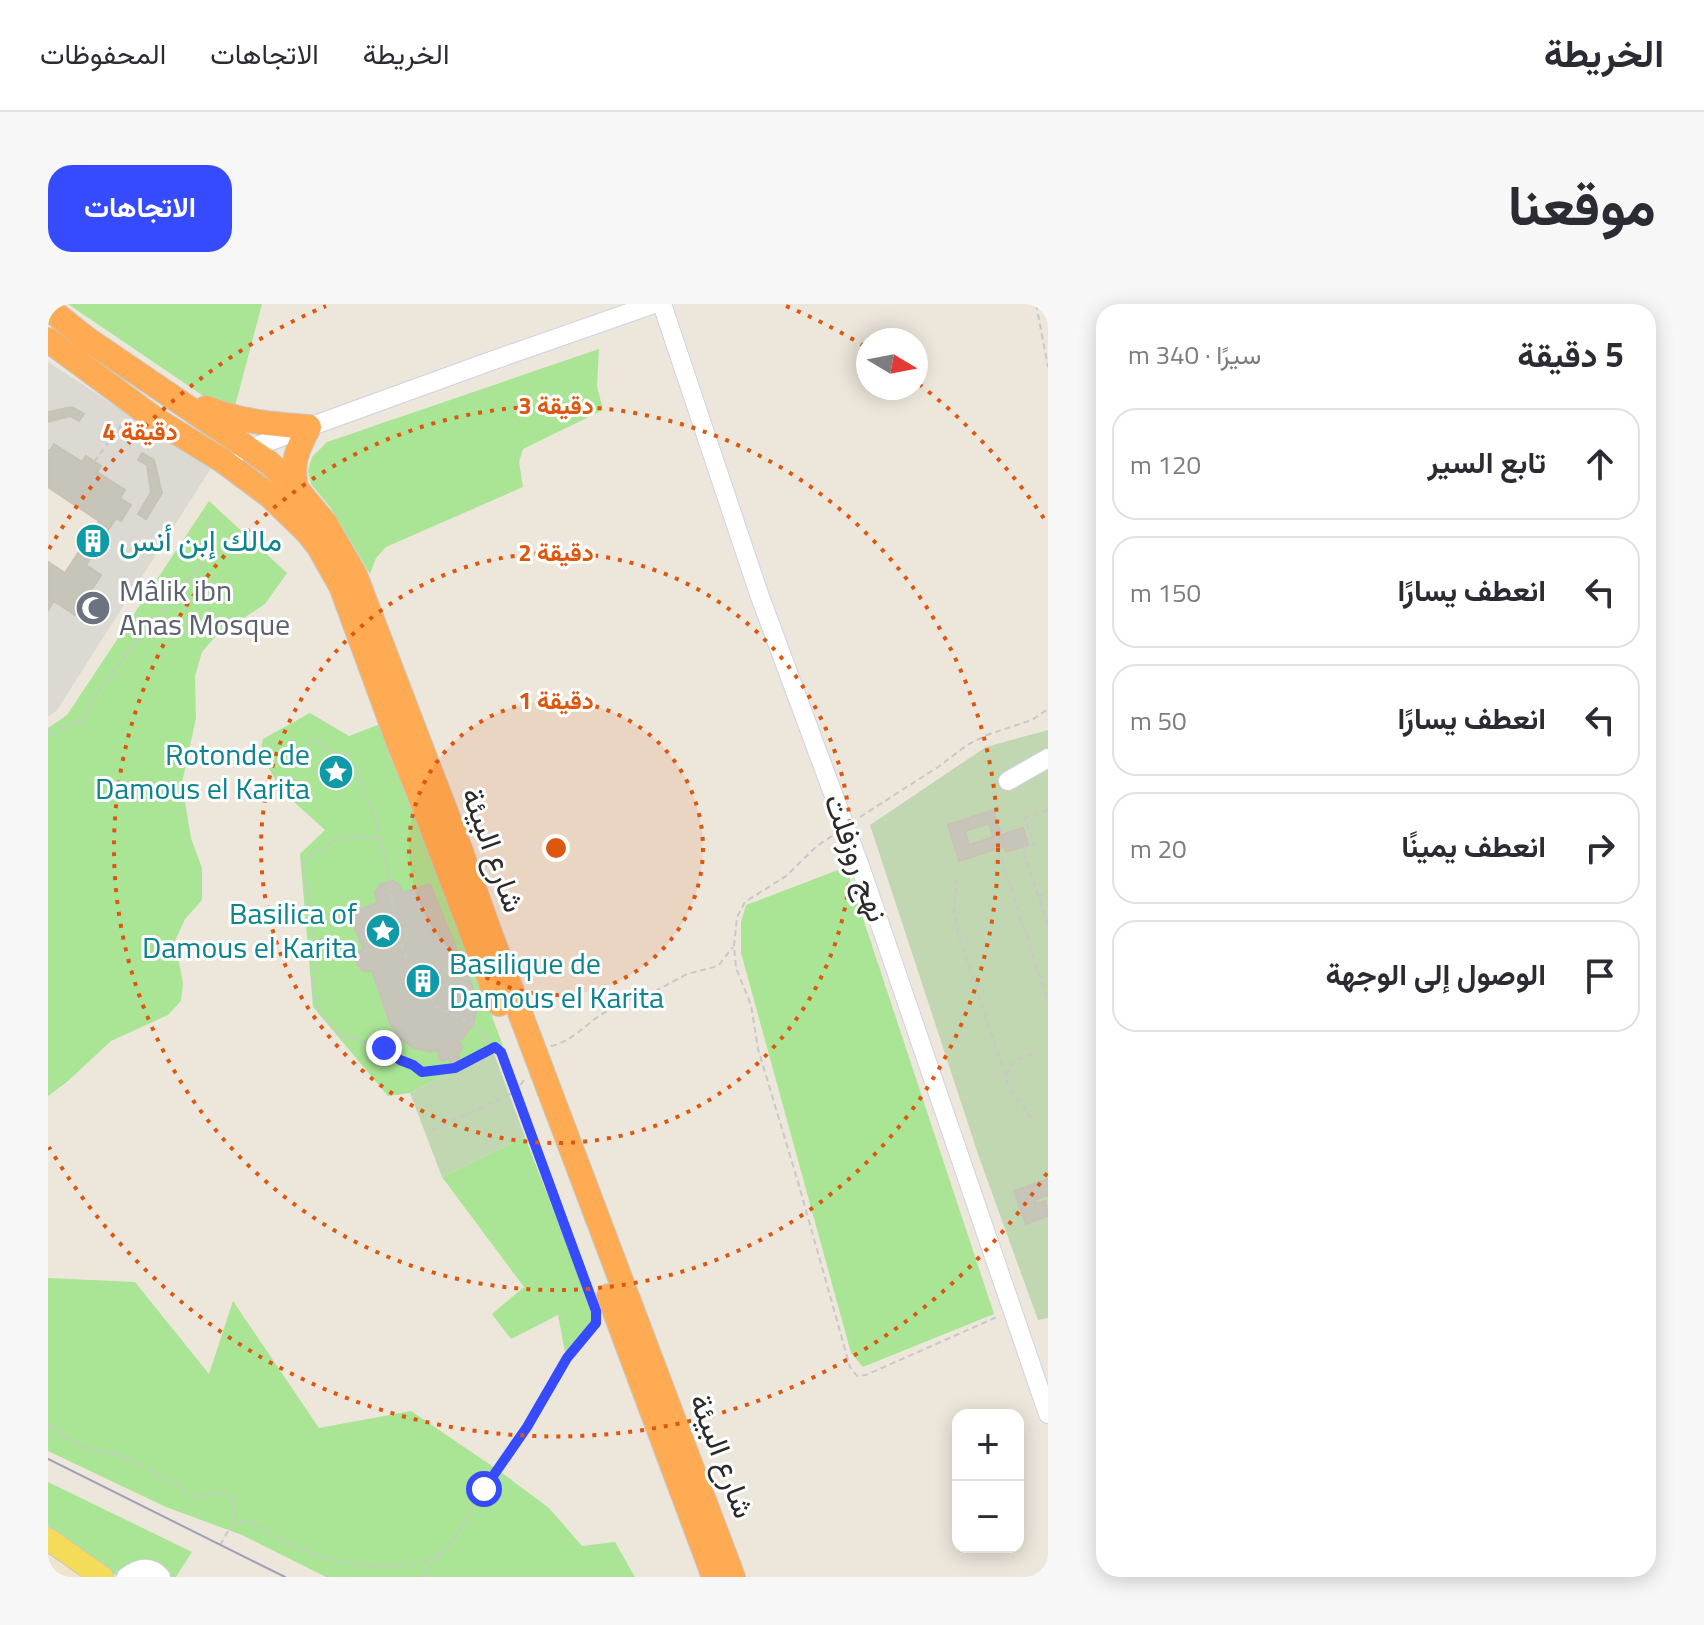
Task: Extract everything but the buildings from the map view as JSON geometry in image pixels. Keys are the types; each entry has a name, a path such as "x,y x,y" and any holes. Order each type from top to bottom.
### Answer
{"highway":[{"name":"شارع البيئة","path":"48,308 87,339 165,390 283,475 325,523 355,575 733,1577"},
{"name":"شارع البيئة","path":"48,340 155,419 223,461 270,496 319,547 341,586 420,796 521,1084 714,1577"},
{"path":"165,390 236,419 309,427 294,460 296,488"}],"main road":[{"path":"48,1539 102,1577"}],"street":[{"path":"223,461 248,448 654,304"},
{"name":"نهج روزفلت","path":"662,304 759,594 845,827 1048,1414"},
{"path":"1008,781 1048,758"},
{"path":"126,1577 146,1568 156,1571 161,1577"}],"path":[{"path":"1036,304 1048,367"},
{"path":"94,462 129,414 155,419"},
{"path":"48,733 81,720 116,668 206,558 211,547 207,517"},
{"path":"1013,1310 866,1375 857,1376 850,1367 758,1049 751,1005 736,968 734,946 737,917 745,902 786,876 817,846 967,745 1032,720 1048,709"},
{"path":"307,743 312,740 337,755 347,754 357,772 380,835 398,934 406,957 436,1006 477,1026 488,1042 501,1052 521,1084 591,1296"},
{"path":"319,769 352,765"},
{"path":"1048,810 1025,818 1034,845 1022,848 1048,925"},
{"path":"380,835 370,840 351,836 323,847 302,864 311,910 309,919 319,950 312,981 321,1014 339,1034 384,1048 422,1072 455,1068 495,1047"},
{"path":"998,849 1048,1001"},
{"path":"957,878 954,912 959,936 1009,1087 1034,1122"},
{"path":"1038,896 1048,893"},
{"path":"534,1050 563,1044 601,1015 637,994 648,995 687,974 718,966 734,946"},
{"path":"1006,1079 1009,1068 1017,1058 1038,1053"},
{"path":"432,1130 521,1084"},
{"path":"421,1577 456,1536 527,1427 567,1358 596,1323 596,1311"},
{"path":"48,1425 69,1440 127,1457 194,1496 227,1492 235,1501 235,1524"},
{"path":"220,1545 231,1527 248,1521 299,1548 345,1563 398,1566 421,1563 442,1553"}],"shaded area":[{"name":"Mâlik ibn Anas Mosque","path":"48,362 211,468 57,710 48,717 48,610 54,601 75,615 101,575 86,565 116,518 121,521 131,505 120,498 124,490 97,472 86,457 82,462 55,444 48,450"},
{"path":"48,1553 82,1577 48,1577"}],"green space":[{"path":"68,304 262,304 234,410 205,397"},
{"path":"599,349 597,386 603,410 523,449 519,462 523,487 386,547 376,558 370,574 330,507 311,484 308,471 312,457 327,442"},
{"path":"209,501 287,573 265,604 216,636 202,652 195,676 196,718 182,783 191,838 202,868 202,900 185,919 175,941 183,984 181,1001 168,1015 111,1041 48,1096 48,728 67,715"},
{"name":"Basilica of Damous el Karita","path":"310,713 349,736 383,723 503,1046 410,1093 388,1096 313,1007 300,854 325,830 282,791 260,753 263,739"},
{"path":"1048,730 1048,1318 1038,1320 979,1157 870,825 986,747"},
{"path":"846,867 994,1314 863,1367 851,1353 741,953 741,922 746,905"},
{"path":"493,1051 525,1137 442,1177 410,1093"},
{"path":"525,1137 595,1317 566,1357 558,1315 511,1339 492,1314 524,1287 442,1177"},
{"path":"48,1278 135,1282 209,1374 233,1301 319,1428 411,1411 549,1508 582,1546 615,1542 635,1577 326,1577 242,1535 166,1507 48,1451"},
{"path":"48,1482 192,1552 176,1577 118,1577 48,1526"}],"tram line":[{"path":"48,1459 285,1577"}],"place":[{"name":"مالك إبن أنس","path":"93,541"},
{"name":"Mâlik ibn Anas Mosque","path":"93,608"},
{"name":"Rotonde de Damous el Karita","path":"336,772"},
{"name":"Basilica of Damous el Karita","path":"383,931"},
{"name":"Basilique de Damous el Karita","path":"423,981"}],"route":[{"path":"384,1048 422,1072 455,1068 495,1047 501,1052 596,1311 596,1323 567,1358 527,1427 484,1489"}]}
